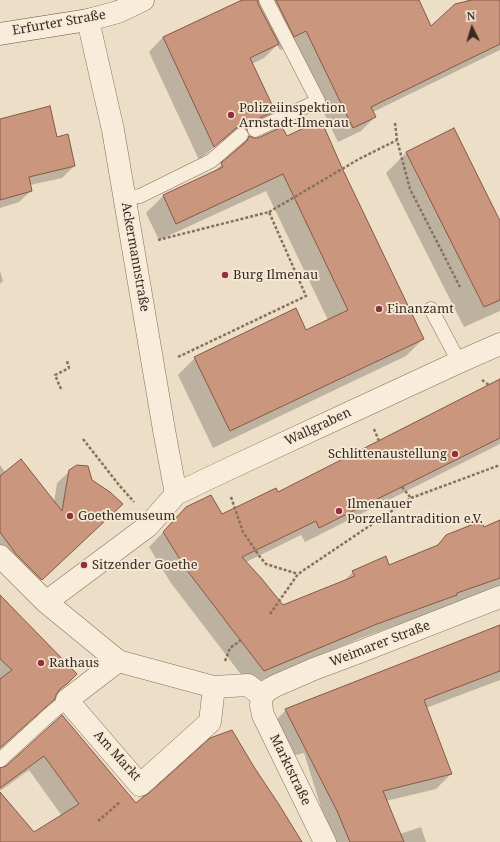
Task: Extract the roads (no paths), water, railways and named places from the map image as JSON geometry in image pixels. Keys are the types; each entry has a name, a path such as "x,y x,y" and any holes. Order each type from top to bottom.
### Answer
{"street":[{"name":"Erfurter Straße","path":"0,34 88,20 116,6 143,0"},
{"name":"Ackermannstraße","path":"88,20 113,130 176,494"},
{"name":"Wallgraben","path":"46,602 148,526 176,494 500,344"},
{"path":"0,556 46,602 118,661 214,687 248,685 262,696"},
{"name":"Weimarer Straße","path":"262,696 275,686 314,669 500,597"},
{"path":"67,700 118,661"},
{"name":"Am Markt","path":"67,700 140,785 210,722 214,687"},
{"name":"Marktstraße","path":"262,696 261,705 263,715 325,842"}],"lane":[{"path":"255,130 318,101 266,0"},
{"path":"125,198 140,196 211,161 241,135"},
{"path":"431,309 459,362"},
{"path":"0,760 67,700"}],"place":[{"name":"Polizeiinspektion Arnstadt-Ilmenau","path":"231,115"},
{"name":"Burg Ilmenau","path":"225,275"},
{"name":"Finanzamt","path":"379,309"},
{"name":"Schlittenaustellung","path":"455,454"},
{"name":"Ilmenauer Porzellantradition e.V.","path":"339,511"},
{"name":"Goethemuseum","path":"70,516"},
{"name":"Sitzender Goethe","path":"84,565"},
{"name":"Rathaus","path":"41,663"}]}
